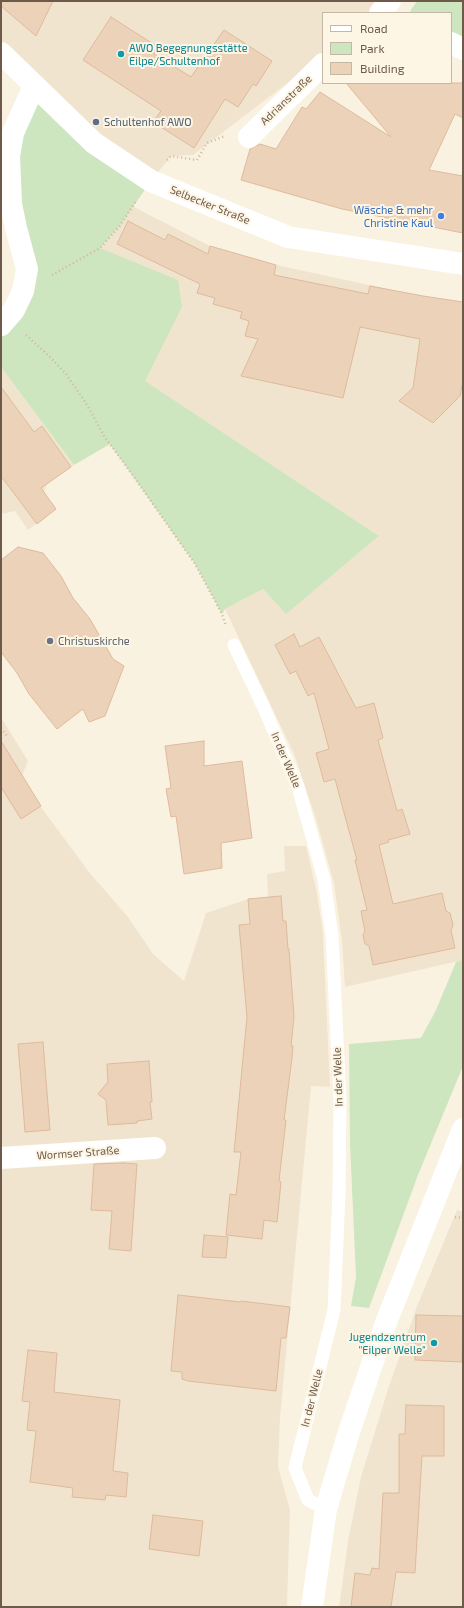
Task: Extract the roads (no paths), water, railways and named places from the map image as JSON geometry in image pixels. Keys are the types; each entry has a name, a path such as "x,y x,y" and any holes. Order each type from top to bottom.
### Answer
{"street":[{"path":"452,44 463,49"},
{"name":"Selbecker Straße","path":"1,53 94,143 151,181 288,237 463,264"},
{"name":"Adrianstraße","path":"248,137 322,65"},
{"path":"4,322 23,291 27,269 11,204 9,156 13,133 34,86"},
{"path":"312,1607 326,1509 348,1435 387,1320 463,1129"},
{"name":"Wormser Straße","path":"1,1158 155,1148"}],"lane":[{"name":"In der Welle","path":"234,645 264,708 298,787 324,879 332,936 340,1100 339,1193 334,1310 295,1468 308,1500 326,1509"}],"place":[{"name":"AWO Begegnungsstätte Eilpe/Schultenhof","path":"121,54"},
{"name":"Schultenhof AWO","path":"96,122"},
{"name":"Wäsche & mehr Christine Kaul","path":"441,216"},
{"name":"Christuskirche","path":"50,641"},
{"name":"Jugendzentrum \"Eilper Welle\"","path":"434,1343"}]}
